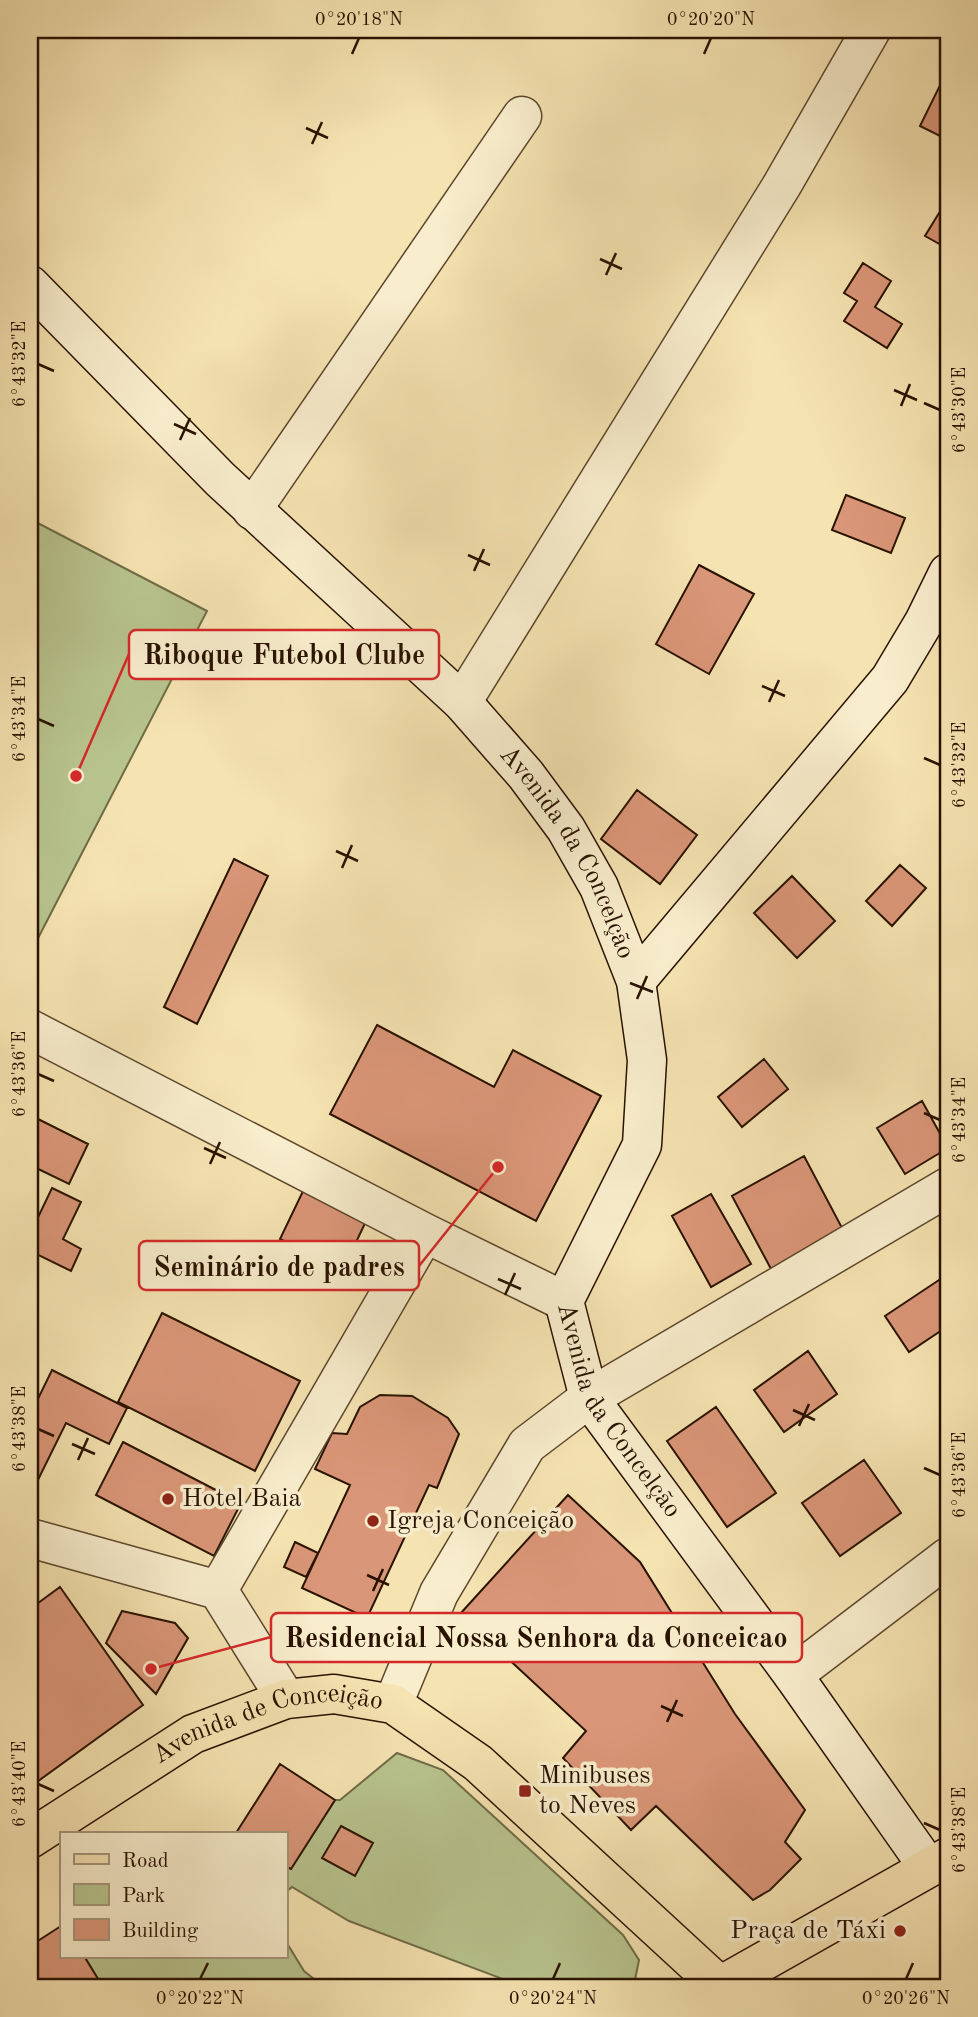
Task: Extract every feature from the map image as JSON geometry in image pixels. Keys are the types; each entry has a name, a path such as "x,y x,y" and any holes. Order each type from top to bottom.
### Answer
{"main road":[{"name":"Avenida de Conceição","path":"30,1839 193,1734 286,1699 334,1694 393,1704 478,1763 719,1987"},
{"path":"719,1987 938,1862"}],"street":[{"path":"462,702 782,185 871,30"},
{"path":"252,510 522,116"},
{"name":"Avenida da Concelção","path":"30,285 252,510 462,702 526,775 566,829 599,887 636,981 647,1060 642,1145 564,1301 589,1398 793,1675 938,1862"},
{"path":"636,981 890,679 925,622 948,573"},
{"path":"30,1029 425,1233 564,1301"},
{"path":"393,1704 439,1594 527,1445 589,1398 948,1187"},
{"path":"218,1590 425,1233"},
{"path":"33,1543 218,1590 286,1699"},
{"path":"793,1675 948,1557"}],"green space":[{"path":"30,519 207,611 35,944 30,941"},
{"path":"397,1753 443,1770 623,1935 639,1960 635,1980 628,1987 524,1987 349,1921 292,1887 287,1891 287,1867 291,1869 335,1800 340,1800"},
{"path":"287,1943 304,1971 324,1987 103,1987 85,1958 287,1958"}],"building":[{"path":"946,73 948,74 948,140 920,126"},
{"path":"939,213 948,218 948,237 943,246 925,236"},
{"path":"863,263 891,281 875,307 902,324 887,348 844,321 857,301 844,293"},
{"path":"846,495 905,518 891,553 832,530"},
{"path":"699,565 754,594 709,674 656,644"},
{"path":"637,790 697,835 660,884 601,839"},
{"path":"234,859 268,876 197,1024 164,1007"},
{"path":"900,865 926,888 892,926 866,901"},
{"path":"792,876 835,921 797,958 754,913"},
{"path":"377,1025 494,1087 513,1050 601,1096 536,1221 330,1114"},
{"path":"764,1059 788,1089 742,1127 718,1097"},
{"path":"922,1101 948,1148 905,1174 877,1128"},
{"path":"30,1115 88,1144 69,1184 30,1165"},
{"path":"804,1156 850,1243 778,1282 732,1196"},
{"path":"52,1188 81,1202 63,1239 81,1249 71,1271 30,1251 30,1234"},
{"path":"304,1189 367,1219 334,1289 296,1272 306,1252 280,1239"},
{"path":"711,1194 751,1264 711,1287 672,1216"},
{"path":"948,1274 948,1326 909,1352 885,1316"},
{"path":"162,1313 300,1381 255,1471 118,1402"},
{"path":"808,1351 837,1394 784,1432 754,1390"},
{"path":"52,1370 127,1408 109,1444 66,1423 30,1496 30,1415"},
{"name":"Igreja Conceição","path":"380,1395 412,1396 448,1418 459,1434 437,1488 429,1485 367,1618 302,1588 350,1485 315,1469 332,1433 347,1434 360,1407"},
{"path":"716,1407 776,1493 727,1527 667,1441"},
{"name":"Hotel Baia","path":"123,1442 241,1503 214,1556 96,1495"},
{"path":"864,1460 901,1513 840,1556 802,1503"},
{"path":"568,1495 640,1562 735,1714 805,1810 785,1842 801,1859 770,1890 753,1900 656,1806 631,1830 563,1758 586,1731 460,1614"},
{"path":"295,1542 318,1553 306,1577 284,1567"},
{"path":"60,1587 143,1705 30,1787 30,1609"},
{"path":"122,1611 175,1623 188,1638 156,1694 106,1643"},
{"path":"280,1764 335,1800 291,1869 287,1867 287,1832 237,1832"},
{"path":"341,1826 373,1843 355,1876 322,1858"},
{"path":"60,1927 60,1958 85,1958 103,1987 30,1987 30,1946"}],"place":[{"name":"Riboque Futebol Clube","path":"76,776"},
{"name":"Seminário de padres","path":"498,1167"},
{"name":"Hotel Baia","path":"168,1499"},
{"name":"Igreja Conceição","path":"373,1521"},
{"name":"Residencial Nossa Senhora da Conceicao","path":"151,1669"},
{"name":"Minibuses to Neves","path":"525,1791"},
{"name":"Praça de Táxi","path":"900,1931"}]}
